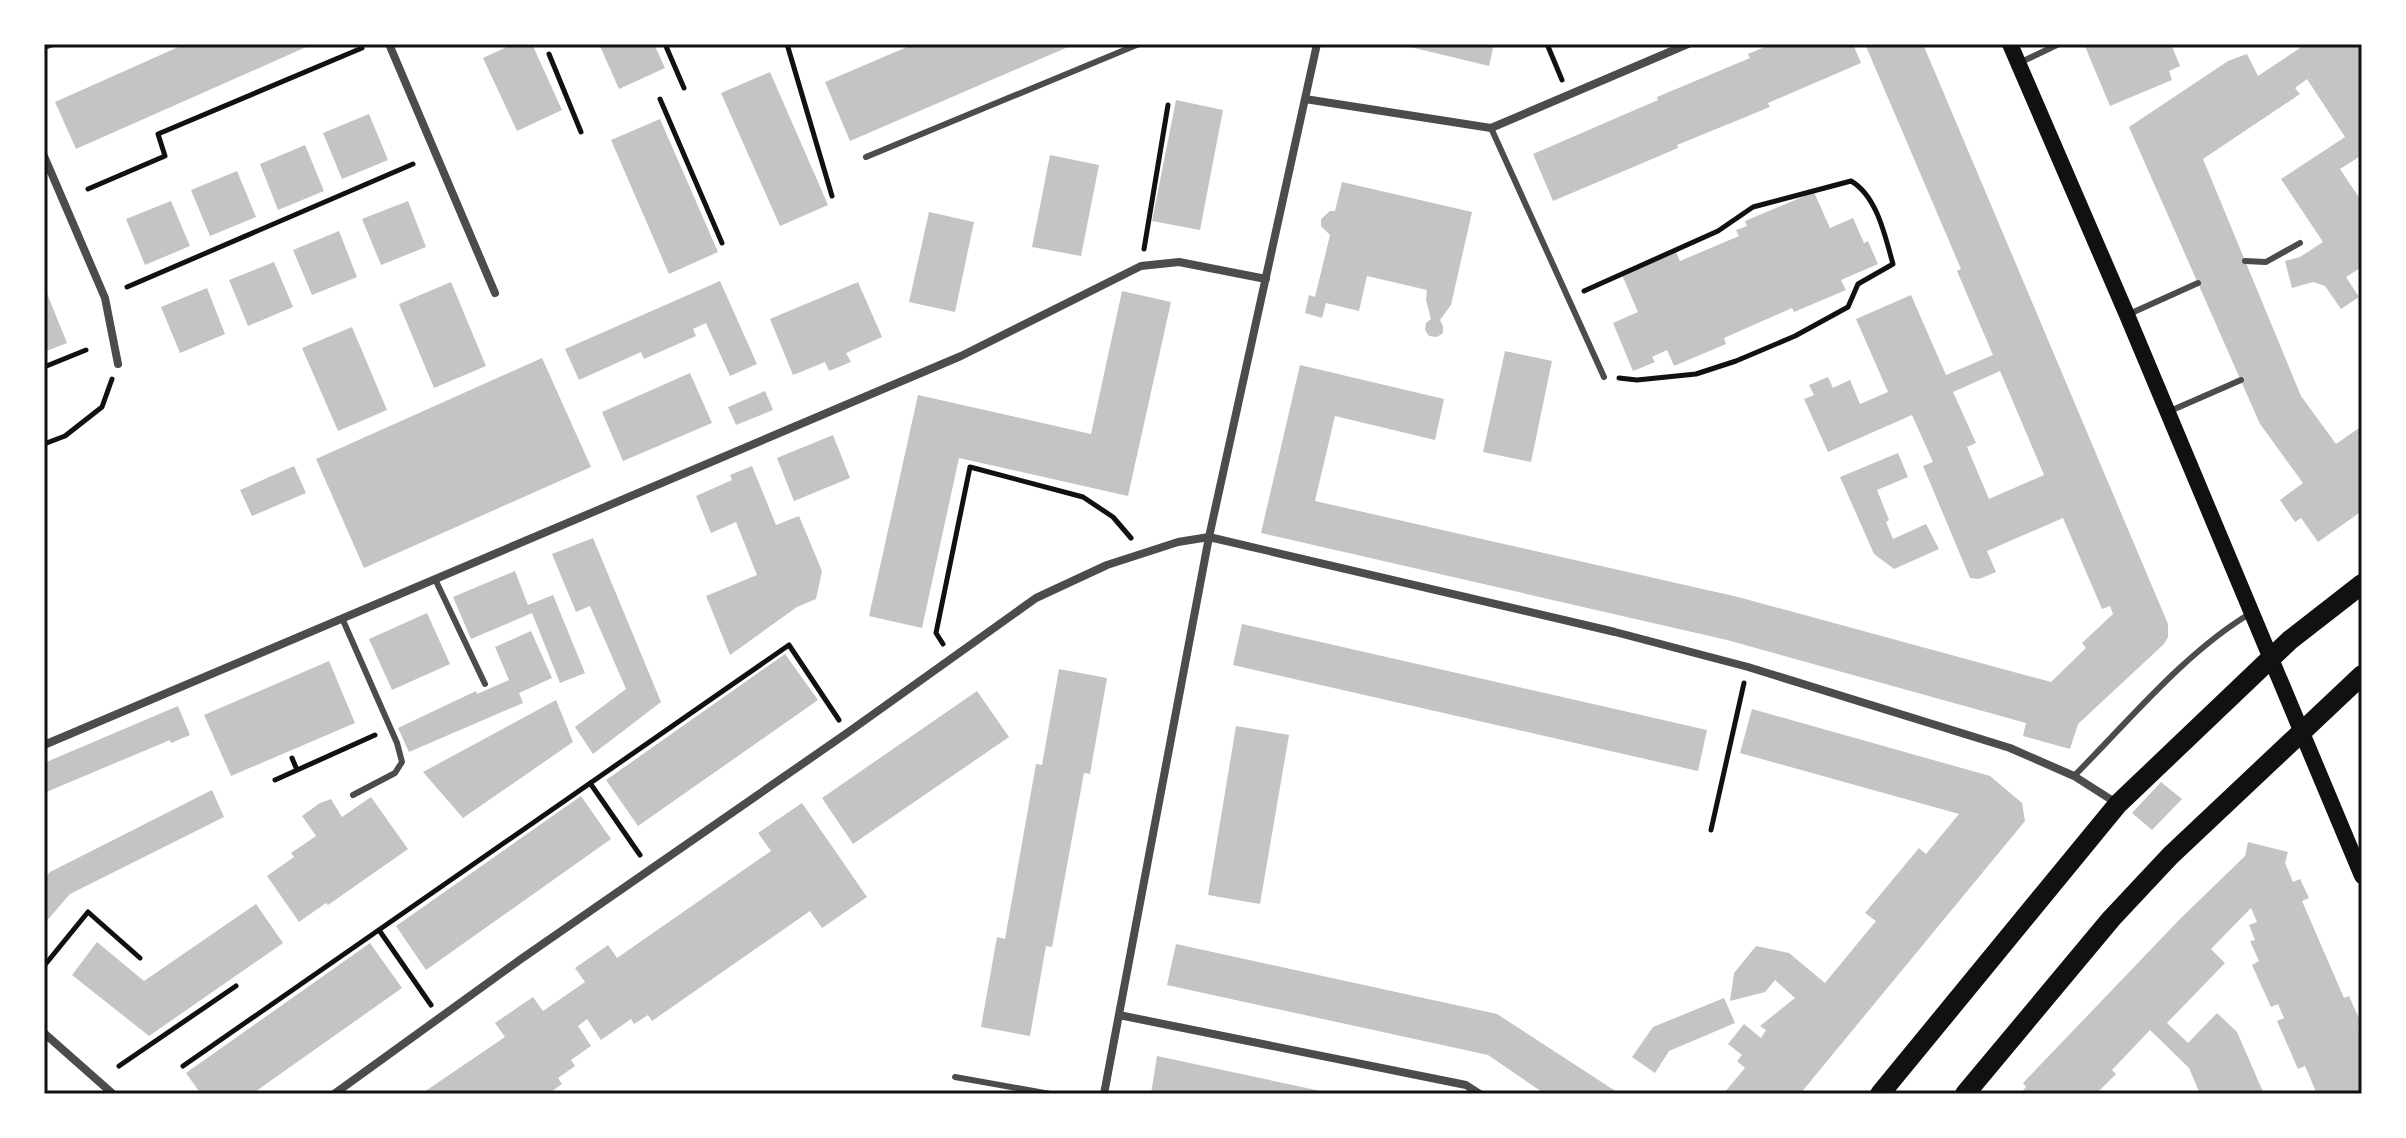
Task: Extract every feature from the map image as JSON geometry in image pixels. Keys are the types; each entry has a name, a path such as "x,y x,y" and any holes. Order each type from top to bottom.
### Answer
{"main road":[{"path":"2010,44 2362,876"},
{"path":"1880,1094 2118,804 2269,659 2362,584"},
{"path":"1965,1094 2111,919 2170,856 2362,675"}],"street":[{"path":"44,46 50,44"},
{"path":"389,44 495,293"},
{"path":"1104,1094 1209,537 1317,44"},
{"path":"1305,99 1491,128 1688,44"},
{"path":"44,156 105,298 118,364"},
{"path":"44,745 961,356 1141,266 1179,262 1266,279"},
{"path":"334,1094 1036,598 1083,575 1178,542 1209,537 1748,667 2010,748 2074,776 2118,804"},
{"path":"1119,1015 1466,1085 1480,1094"},
{"path":"44,1033 113,1094"}],"lane":[{"path":"866,157 1139,44"},
{"path":"2019,63 2059,44"},
{"path":"1491,128 1604,377"},
{"path":"2245,261 2266,262 2300,243"},
{"path":"2127,315 2198,283"},
{"path":"2167,412 2241,380"},
{"path":"435,579 485,684"},
{"path":"2074,776 2202,648 2251,613"},
{"path":"342,618 391,728 402,762 395,773 353,795"},
{"path":"955,1077 1050,1094"}],"path":[{"path":"665,44 684,88"},
{"path":"787,44 832,196"},
{"path":"1547,44 1569,95"},
{"path":"88,189 165,156 158,134 362,48"},
{"path":"549,54 581,132"},
{"path":"660,99 722,243"},
{"path":"1141,266 1168,105"},
{"path":"127,287 413,164"},
{"path":"1568,298 1718,231 1753,207 1851,181 1864,188 1882,227 1893,264 1858,284 1848,307 1795,336 1696,374 1637,380 1604,377"},
{"path":"44,367 86,350"},
{"path":"44,444 65,436 102,407 118,364"},
{"path":"952,658 936,633 970,467 1083,497 1113,517 1144,554"},
{"path":"183,1066 789,645 847,733"},
{"path":"1711,830 1748,667"},
{"path":"275,780 391,728"},
{"path":"292,758 297,770"},
{"path":"590,783 650,870"},
{"path":"44,966 88,912 140,958"},
{"path":"379,930 439,1017"},
{"path":"119,1066 236,986"}],"building":[{"path":"185,44 313,44 76,149 55,102"},
{"path":"513,44 532,44 562,110 517,131 483,58"},
{"path":"599,44 654,44 665,68 619,89"},
{"path":"914,44 1075,44 850,141 825,82"},
{"path":"1398,44 1494,44 1489,66"},
{"path":"1772,44 1853,44 1861,63 1768,103 1770,107 1553,201 1533,154 1750,58 1748,54"},
{"path":"1865,44 1923,44 2168,624 2168,637 2164,644 2078,724 2070,749 2023,736 2026,723 1727,640 1261,533 1300,365 1444,399 1435,440 1335,416 1315,501 1738,597 2051,682 2086,648 2082,643 2113,614 2110,606 2102,609 2063,518 1987,551 1996,572 1979,579 1970,578 1923,466 1933,462 1912,415 1828,452 1804,399 1814,395 1809,385 1828,377 1833,388 1850,380 1860,404 1888,392 1856,319 1911,295 1946,375 1993,355 1957,271 1961,269","holes":["2000,371 2044,475 1989,499 1967,447 1976,443 1953,392"]},
{"path":"2084,44 2171,44 2180,66 2169,71 2172,80 2110,106"},
{"path":"2306,44 2362,44 2362,155 2340,169 2362,202 2362,267 2346,277 2359,297 2341,309 2325,286 2313,282 2292,288 2285,261 2300,257 2323,242 2281,179 2345,137 2307,79 2295,88 2300,94 2203,159 2301,396 2336,444 2362,426 2362,511 2318,542 2301,518 2295,522 2280,500 2303,483 2260,424 2129,127 2228,61 2247,54 2258,76"},
{"path":"770,72 828,205 780,226 721,93"},
{"path":"1176,100 1223,110 1200,230 1152,221"},
{"path":"369,114 388,160 342,179 323,133"},
{"path":"660,119 718,252 669,274 611,140"},
{"path":"305,145 324,191 278,210 260,164"},
{"path":"1050,155 1099,165 1081,256 1032,247"},
{"path":"237,171 256,217 210,236 191,190"},
{"path":"1342,182 1472,212 1451,305 1440,320 1443,333 1437,337 1429,336 1425,330 1426,323 1431,319 1427,290 1367,276 1359,311 1326,303 1322,318 1305,313 1309,295 1315,297 1330,235 1321,226 1321,219 1330,211 1335,211"},
{"path":"1814,192 1830,228 1853,218 1878,264 1841,280 1846,290 1794,312 1792,308 1724,338 1726,344 1674,366 1667,350 1652,357 1655,362 1633,371 1613,323 1638,312 1622,275 1676,252 1680,261 1739,236 1736,230 1747,226 1745,221"},
{"path":"171,201 190,246 145,265 126,219"},
{"path":"408,201 426,247 381,265 362,219"},
{"path":"929,212 974,222 955,312 909,302"},
{"path":"339,231 357,277 312,295 293,250"},
{"path":"274,262 293,307 248,326 229,280"},
{"path":"720,281 757,364 730,376 706,323 693,329 696,336 644,359 641,352 579,380 565,349"},
{"path":"451,282 486,366 434,388 399,304"},
{"path":"858,282 882,337 846,353 851,362 829,371 825,362 793,375 770,319"},
{"path":"44,286 67,343 44,352"},
{"path":"207,288 225,334 180,353 161,307"},
{"path":"1122,291 1171,302 1128,496 959,458 922,628 869,616 918,395 1091,434"},
{"path":"352,327 387,410 338,431 302,348"},
{"path":"1505,351 1552,361 1531,462 1483,452"},
{"path":"542,358 591,467 364,568 316,459"},
{"path":"690,373 712,423 623,461 602,412"},
{"path":"765,391 773,410 736,425 728,407"},
{"path":"833,435 850,478 794,501 777,458"},
{"path":"1898,453 1908,477 1877,490 1893,539 1926,524 1939,549 1894,569 1874,554 1840,477"},
{"path":"294,466 306,493 252,516 240,490"},
{"path":"752,466 776,525 799,516 822,571 816,599 797,607 730,655 706,596 757,575 736,522 711,533 696,496 732,480 730,475"},
{"path":"593,538 661,702 593,754 575,727 626,689 590,606 576,612 552,554"},
{"path":"515,571 528,605 553,595 585,673 560,683 532,613 471,639 453,597"},
{"path":"427,613 450,664 392,690 369,639"},
{"path":"1242,624 1707,730 1698,771 1233,665"},
{"path":"531,631 552,678 519,693 523,703 409,752 398,728 476,691 477,694 509,680 495,647"},
{"path":"785,654 818,700 638,826 606,780"},
{"path":"329,661 355,723 231,776 204,715"},
{"path":"1059,669 1107,678 1090,774 1084,773 1052,947 1046,946 1030,1036 981,1027 997,937 1005,939 1036,764 1042,765"},
{"path":"977,691 1009,737 853,844 822,798"},
{"path":"556,700 573,742 463,818 423,772"},
{"path":"178,706 190,735 171,743 170,740 44,793 44,763"},
{"path":"1752,709 1990,776 2022,803 2025,821 1800,1094 1723,1094 1745,1068 1737,1061 1742,1055 1728,1044 1744,1024 1761,1038 1766,1030 1760,1026 1795,998 1775,980 1765,992 1730,1001 1734,973 1756,946 1789,953 1825,983 1876,921 1865,913 1919,848 1926,854 1959,814 1740,753"},
{"path":"1236,726 1289,735 1260,904 1208,895"},
{"path":"2161,782 2182,799 2152,830 2132,813"},
{"path":"212,790 224,817 70,894 44,924 44,879 50,872"},
{"path":"581,796 611,839 426,970 396,926"},
{"path":"371,797 408,849 299,922 267,876 294,857 291,853 316,836 302,816 331,799 342,817"},
{"path":"802,803 867,897 822,928 810,911 652,1021 648,1015 634,1024 631,1019 601,1040 587,1019 578,1026 591,1046 571,1060 575,1066 558,1078 562,1084 548,1094 421,1094 505,1037 495,1023 533,997 543,1011 585,982 575,968 608,945 617,958 771,851 758,833"},
{"path":"2248,842 2288,852 2285,863 2293,882 2300,879 2309,898 2302,901 2344,998 2349,996 2362,1025 2358,1029 2362,1039 2362,1094 2317,1094 2305,1066 2298,1069 2277,1021 2284,1018 2278,1004 2271,1007 2252,965 2259,961 2250,941 2255,940 2249,925 2257,922 2251,908 2211,949 2225,963 2167,1023 2188,1043 2217,1013 2237,1032 2264,1094 2200,1094 2189,1068 2150,1030 2112,1070 2116,1074 2096,1094 2020,1094 2026,1087 2023,1083 2180,919 2245,856"},
{"path":"256,904 283,943 149,1036 72,975 97,942 144,981"},
{"path":"370,943 402,988 252,1094 201,1094 186,1073"},
{"path":"1176,944 1497,1014 1620,1094 1545,1094 1488,1055 1167,985"},
{"path":"1724,998 1735,1023 1669,1051 1655,1073 1632,1057 1653,1027"},
{"path":"1157,1056 1330,1093 1330,1094 1151,1094"}]}
